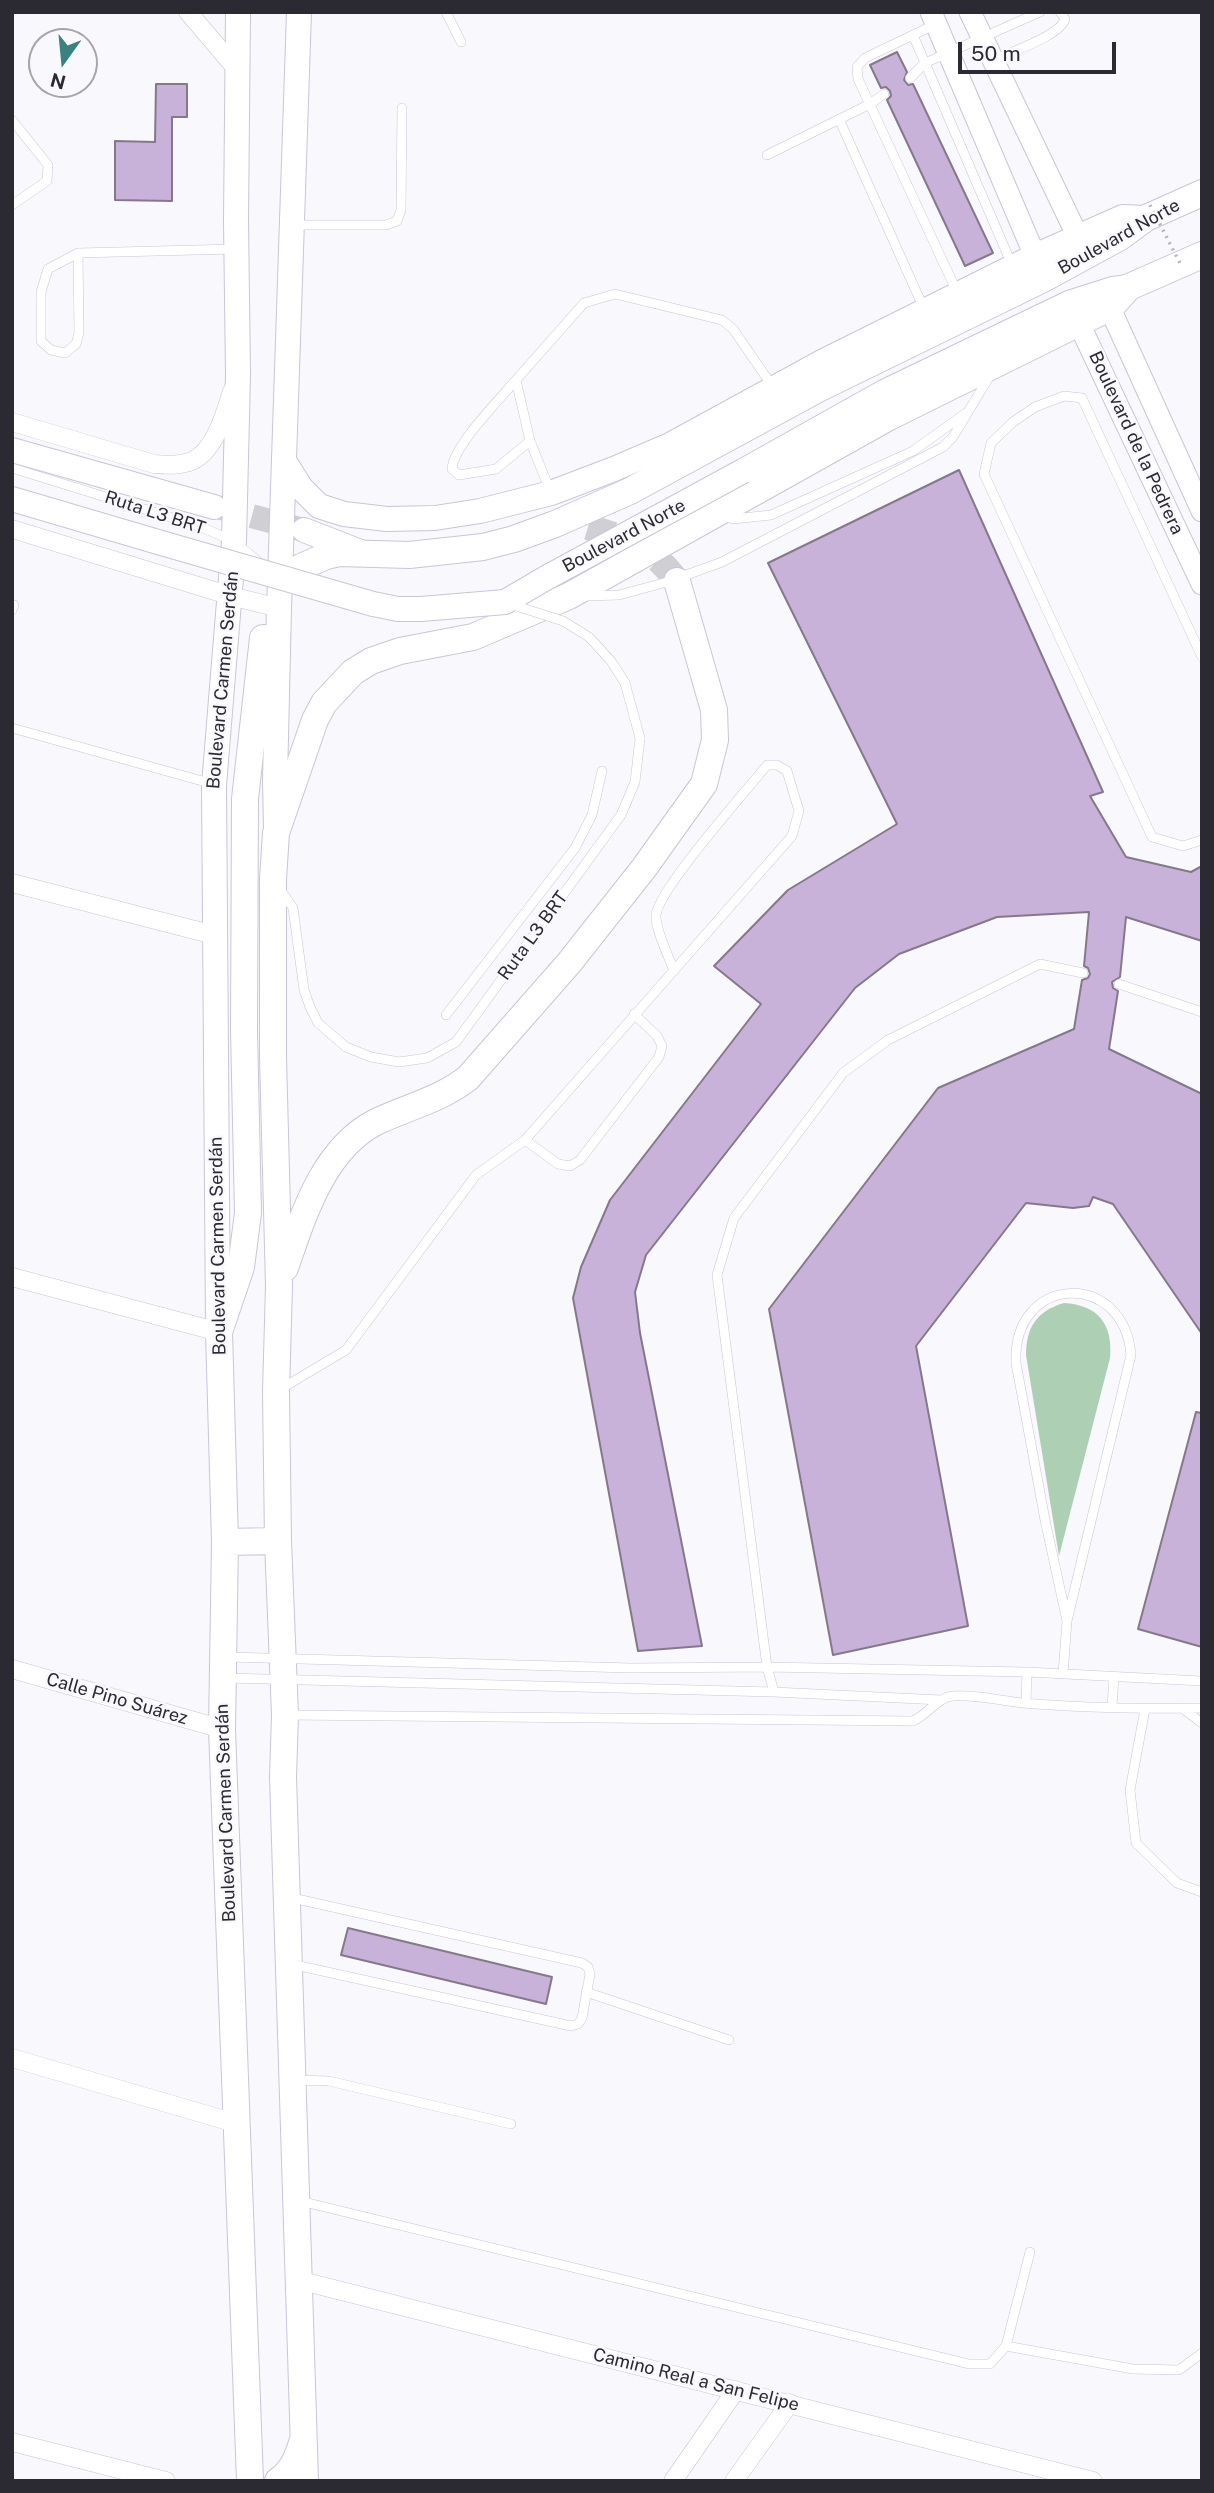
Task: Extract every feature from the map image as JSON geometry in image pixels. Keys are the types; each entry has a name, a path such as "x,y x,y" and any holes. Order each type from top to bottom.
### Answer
{"main road":[{"name":"Boulevard Carmen Serdán","path":"238,12 238,375 234,541 214,785 214,935 219,1332 225,1542 222,1729 251,2480"},
{"path":"302,14 279,597 273,879 279,1286 276,1392 278,1541 284,1670 286,1897 305,2481"},
{"name":"Boulevard Norte","path":"304,530 367,555 428,554 483,547 555,524 629,491 818,389 1043,279 1120,237 1148,211 1202,193"},
{"path":"284,461 301,488 319,506 344,514 387,519 435,517 480,511 551,493 614,470 670,445 957,293 1035,256 1123,217 1148,211"},
{"path":"276,833 315,720 335,688 353,672 371,661 400,651 472,637 569,596 889,417 998,364 1074,313 1192,261"},
{"name":"Boulevard Norte","path":"12,499 373,604 397,609 421,609 505,602 884,392 1074,313"},
{"path":"12,450 214,506"},
{"path":"555,524 589,527"},
{"path":"302,567 326,556 353,553 367,555"},
{"path":"279,1286 309,1202 323,1176 340,1154 358,1135 376,1122 433,1100 468,1078 569,963 644,868 704,784 713,755 714,710 677,581"},
{"path":"219,1332 241,1267 248,1213 244,1031 245,799 263,638"},
{"path":"225,1542 278,1541"},
{"path":"278,2481 288,2474 297,2459 304,2438"}],"street":[{"path":"188,12 239,72"},
{"path":"974,14 982,40 1078,237"},
{"path":"934,18 1035,256"},
{"name":"Boulevard de la Pedrera","path":"1107,299 1202,511"},
{"name":"Boulevard de la Pedrera","path":"1074,313 1202,584"},
{"path":"12,422 154,464 177,465 194,460 210,444 238,375"},
{"path":"12,529 231,596 279,597"},
{"path":"12,883 214,935"},
{"path":"12,1277 219,1332"},
{"name":"Calle Pino Suárez","path":"12,1669 222,1729"},
{"path":"12,2058 236,2123"},
{"name":"Camino Real a San Felipe","path":"298,2280 1093,2481"},
{"path":"673,2481 736,2390"},
{"path":"734,2481 790,2403"},
{"path":"12,2442 166,2481"}],"lane":[{"path":"446,12 461,42"},
{"path":"910,78 925,63 1040,12"},
{"path":"992,61 1054,32 1063,25 1065,19 1060,12"},
{"path":"934,18 913,35 865,58 858,67 858,79 957,293"},
{"path":"913,35 1012,267"},
{"path":"767,155 870,104 884,94"},
{"path":"292,225 386,225 397,221 401,210 402,108"},
{"path":"839,119 924,311"},
{"path":"12,120 48,165 47,180 12,205"},
{"path":"992,216 1013,207"},
{"path":"78,253 79,333 76,344 65,353 51,350 41,341 41,292 48,269 78,253 236,249"},
{"path":"530,441 496,469 459,475 452,469 453,459 485,416 584,303 615,294 722,320 733,329 774,389"},
{"path":"569,596 619,595 667,582 722,562 943,447 953,438 998,364"},
{"path":"516,380 530,441 551,493"},
{"path":"1202,657 1082,398 1064,396 1035,407 1013,422 991,443 984,474 1152,837 1183,846 1202,841"},
{"path":"714,514 733,519 771,516 913,451 969,411"},
{"name":"Ruta L3 BRT","path":"12,468 196,525 234,541 264,566 279,597"},
{"name":"Ruta L3 BRT","path":"273,879 293,908 304,990 318,1023 346,1047 371,1057 399,1062 427,1058 456,1042 621,815 635,782 640,738 625,683 611,661 589,637 563,621 505,602"},
{"path":"12,728 214,785"},
{"path":"276,1392 346,1350 476,1175 525,1140 634,1014 674,971 792,836 799,811 787,771 777,765 767,765 673,881 658,904 656,918 674,971"},
{"path":"446,1015 575,848 592,815 602,771"},
{"path":"774,1692 767,1667 717,1275 734,1218 843,1073 888,1040 1040,964 1083,973"},
{"path":"1119,984 1202,1012"},
{"path":"525,1140 558,1164 570,1166 580,1160 659,1057 662,1046 657,1036 634,1014"},
{"path":"1063,1674 1067,1620 1131,1355 1130,1338 1116,1313 1097,1299 1077,1294 1048,1299 1039,1304 1022,1324 1016,1343 1016,1363 1067,1620"},
{"path":"222,1668 284,1670 767,1667 1027,1672 1202,1681"},
{"path":"222,1668 941,1700"},
{"path":"1026,1703 1027,1672"},
{"path":"1112,1706 1114,1677"},
{"path":"285,1715 913,1721 941,1700 952,1696 1145,1709 1202,1708"},
{"path":"1182,1708 1202,1723"},
{"path":"1145,1709 1130,1790 1136,1843 1177,1883 1202,1892"},
{"path":"286,1897 582,1963 588,1967 590,1974 582,2018 578,2024 571,2026 289,1964"},
{"path":"586,1992 729,2040"},
{"path":"292,2080 329,2081 511,2124"},
{"path":"296,2200 969,2364 990,2364 1006,2346 1030,2252"},
{"path":"1006,2346 1133,2369 1179,2370 1202,2353"}],"path":[{"path":"1148,211 1192,261"}],"green space":[{"path":"1064,1303 1086,1308 1101,1318 1109,1335 1110,1358 1059,1556 1026,1355 1028,1336 1035,1322 1047,1311"}],"building":[{"path":"897,52 907,72 904,80 908,85 913,84 993,253 965,266 887,100 891,96 890,91 886,87 881,88 870,65"},
{"path":"156,84 187,84 187,117 172,117 172,201 115,200 115,141 155,142"},
{"path":"959,470 1103,792 1090,796 1126,857 1191,872 1202,866 1202,941 1126,917 1120,977 1112,982 1113,988 1118,991 1109,1049 1202,1094 1202,1334 1113,1204 1093,1197 1089,1206 1073,1208 1026,1203 916,1346 968,1626 833,1655 769,1309 938,1088 1074,1029 1082,980 1090,974 1084,966 1089,912 997,917 899,954 855,988 646,1255 635,1292 640,1333 702,1646 638,1651 573,1298 581,1267 610,1200 761,1004 714,966 788,890 897,824 768,563"},
{"path":"1196,1412 1202,1413 1202,1647 1138,1629"},
{"path":"348,1928 552,1977 546,2004 341,1955"}],"tunnel":[{"path":"217,507 300,529"},
{"path":"588,527 648,552 668,569 677,581"}]}
